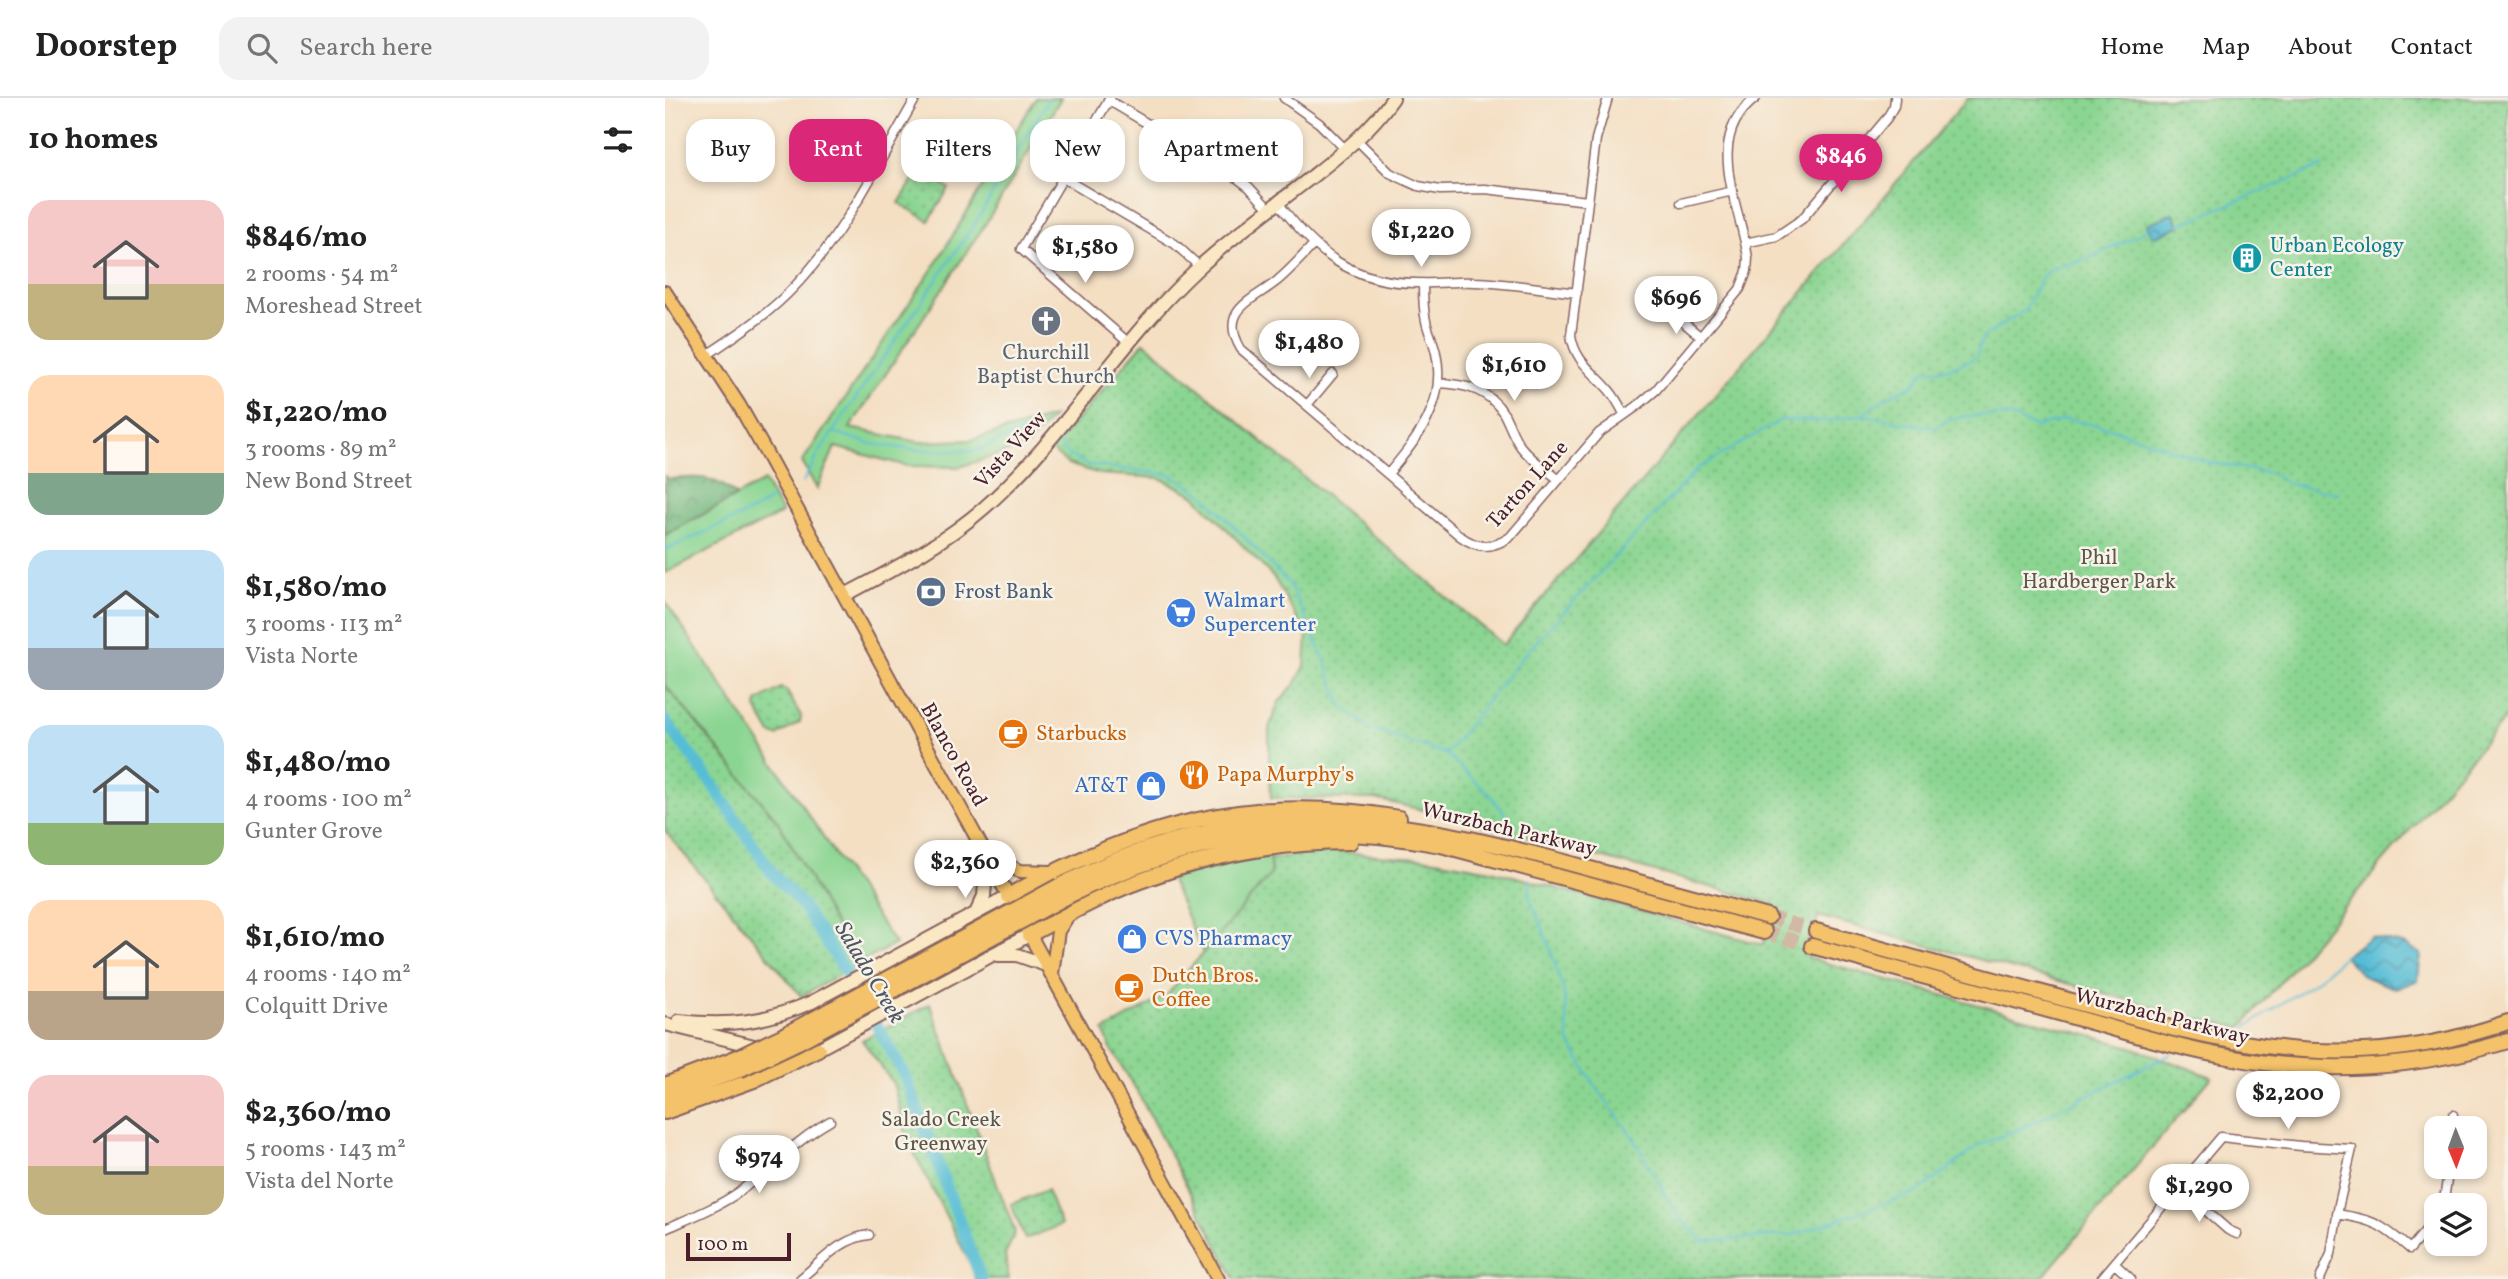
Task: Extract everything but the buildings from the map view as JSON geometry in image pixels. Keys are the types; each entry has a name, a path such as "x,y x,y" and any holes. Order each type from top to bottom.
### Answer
{"highway":[{"path":"1008,896 1047,874 1136,835 1200,819 1257,811 1307,809 1371,813 1415,821 1465,837"},
{"name":"Wurzbach Parkway","path":"1062,891 1095,867 1141,850 1217,831 1292,821 1380,825 1465,837 1768,917"},
{"name":"Wurzbach Parkway","path":"665,1098 739,1063 784,1035 1062,891 1133,866 1219,841 1285,834 1395,836 1441,845 1764,932"},
{"path":"1029,935 1138,881 1222,856 1294,845 1342,842 1441,845"},
{"path":"1047,874 1038,891 1042,904 1052,912 1069,914"},
{"name":"Wurzbach Parkway","path":"1817,931 2178,1030 2262,1047 2342,1052 2414,1047 2464,1036 2508,1022"},
{"name":"Wurzbach Parkway","path":"1812,946 2188,1048 2258,1062 2323,1067 2392,1065 2454,1055 2508,1041"},
{"path":"665,1112 754,1080 818,1049"},
{"name":"Wurzbach Parkway","path":"665,1085 739,1063"}],"main road":[{"name":"Blanco Road","path":"665,292 739,405 1217,1279"},
{"path":"987,858 1020,871 1047,874"},
{"path":"1049,970 1058,932 1069,914"}],"street":[{"path":"707,355 762,317 807,274 836,233 916,98"},
{"path":"1284,98 1319,123 1346,150"},
{"name":"Vista View","path":"845,595 936,545 986,506 1043,446 1166,301 1200,267 1346,150 1393,98"},
{"path":"1608,98 1598,126 1571,335 1576,355 1585,368 1608,389 1625,414"},
{"name":"Tarton Lane","path":"1313,245 1277,281 1243,304 1235,315 1235,339 1241,349 1460,536 1470,543 1489,547 1499,545 1510,537 1599,433 1656,390 1740,289 1747,271 1745,243 1727,159 1727,139 1737,116 1756,98"},
{"path":"1745,243 1777,236 1801,219 1887,118 1895,98"},
{"path":"1097,119 1109,99 1225,169 1275,207 1313,245 1333,260 1366,275 1399,282 1485,282 1577,293"},
{"path":"1357,140 1390,173 1418,186 1440,190 1485,189 1588,201"},
{"path":"1061,182 1021,249 1130,344"},
{"path":"1070,182 1175,244 1200,267"},
{"path":"1681,203 1733,191"},
{"path":"1388,474 1425,426 1436,396 1436,353 1424,312 1423,283"},
{"path":"1671,312 1701,337"},
{"path":"1307,405 1333,374"},
{"path":"1438,383 1467,386 1485,394 1504,414 1523,450 1558,479"},
{"path":"973,914 984,896 987,858"},
{"path":"665,1017 701,1023 754,1022 774,1017 812,1002 1008,896"},
{"path":"973,914 984,918 994,933 995,944 991,956"},
{"path":"665,1024 786,1054 818,1049 1029,935"},
{"path":"991,956 1017,955 1049,970"},
{"path":"665,1229 717,1206 754,1181 813,1130 830,1121"},
{"path":"2101,1279 2221,1137 2292,1146 2352,1149 2331,1254 2320,1279"},
{"path":"734,1157 754,1181"},
{"path":"2179,1188 2228,1230 2237,1234"},
{"path":"2337,1214 2372,1220 2384,1226 2410,1249 2424,1232"},
{"path":"800,1279 843,1243 869,1234"},
{"path":"2115,1264 2131,1279"}],"green space":[{"path":"1036,98 1061,98 1048,119 1030,119 1030,150 1016,173 1016,131"},
{"name":"Phil Hardberger Park","path":"1968,98 2508,98 2508,715 2241,1028 1818,916 1808,958 2131,1047 2212,1077 2041,1279 1235,1279 1137,1091 1110,1047 1104,1031 1167,995 1271,874 1270,859 1327,851 1430,859 1491,870 1763,945 1774,904 1445,815 1375,799 1271,798 1269,728 1279,702 1296,683 1305,666 1307,636 1274,578 1194,495 1160,478 1100,474 1068,464 1051,450 1144,342 1503,645"},
{"path":"912,182 938,182 949,188 929,221 899,203"},
{"path":"985,182 1011,182 850,428 919,442 971,440 1053,417 1027,446 959,467 907,466 835,447 817,489 802,462 933,268"},
{"path":"665,476 669,479 706,478 737,496 665,535"},
{"path":"764,481 782,513 665,573 665,535"},
{"path":"665,601 895,944 857,965 779,823 665,685"},
{"path":"665,685 779,823 857,965 801,996 665,831"},
{"path":"781,688 786,690 801,716 800,722 777,736 771,734 756,708 757,702"},
{"path":"1269,855 1271,874 1203,954 1170,878"},
{"name":"Salado Creek Greenway","path":"930,1004 1015,1232 1005,1255 1009,1279 975,1279 973,1269 908,1141 893,1083 862,1040"},
{"path":"1047,1190 1061,1225 1025,1239 1011,1204"}],"water":[{"path":"2174,213 2179,226 2153,237 2147,224"},
{"path":"2371,937 2406,945 2421,954 2418,980 2396,989 2363,976 2344,956"}],"waterway":[{"path":"803,482 822,448 974,225 1049,98"},
{"path":"2179,225 2323,166"},
{"path":"1863,414 1889,396 1915,384 1922,371 1946,369 1971,360 1977,355 1982,338 2025,310 2042,277 2050,269 2084,260 2133,238 2149,227"},
{"path":"1446,754 1523,656 1697,469 1781,420 1827,421 1862,415 1935,428 1949,419 1979,415 2009,416 2036,427 2066,419 2110,428 2208,462 2270,473 2289,484 2339,493"},
{"path":"834,432 871,444 917,450 976,451 1024,431 1042,430"},
{"path":"1058,441 1069,455 1088,465 1172,475 1204,495 1290,585 1323,656 1341,705 1369,728 1446,754 1489,794 1503,811 1513,835"},
{"path":"665,550 754,510 773,498"},
{"name":"Salado Creek","path":"665,721 708,778 772,873 801,904 855,986 905,1076 981,1279"},
{"path":"1531,879 1529,896 1564,992 1569,1042 1596,1087 1632,1136 1677,1215 1703,1241 1793,1235 1918,1192 1979,1145 2028,1125 2171,1054"},
{"path":"2246,1027 2316,981 2344,956"}],"tunnel":[{"path":"1768,917 1816,931"},
{"path":"1764,932 1812,946"}],"place":[{"name":"Urban Ecology Center","path":"2247,258"},
{"name":"Churchill Baptist Church","path":"1046,321"},
{"name":"Frost Bank","path":"931,592"},
{"name":"Walmart Supercenter","path":"1181,613"},
{"name":"Starbucks","path":"1013,734"},
{"name":"Papa Murphy's","path":"1194,775"},
{"name":"AT&T","path":"1151,786"},
{"name":"CVS Pharmacy","path":"1132,939"},
{"name":"Dutch Bros. Coffee","path":"1129,988"}]}
